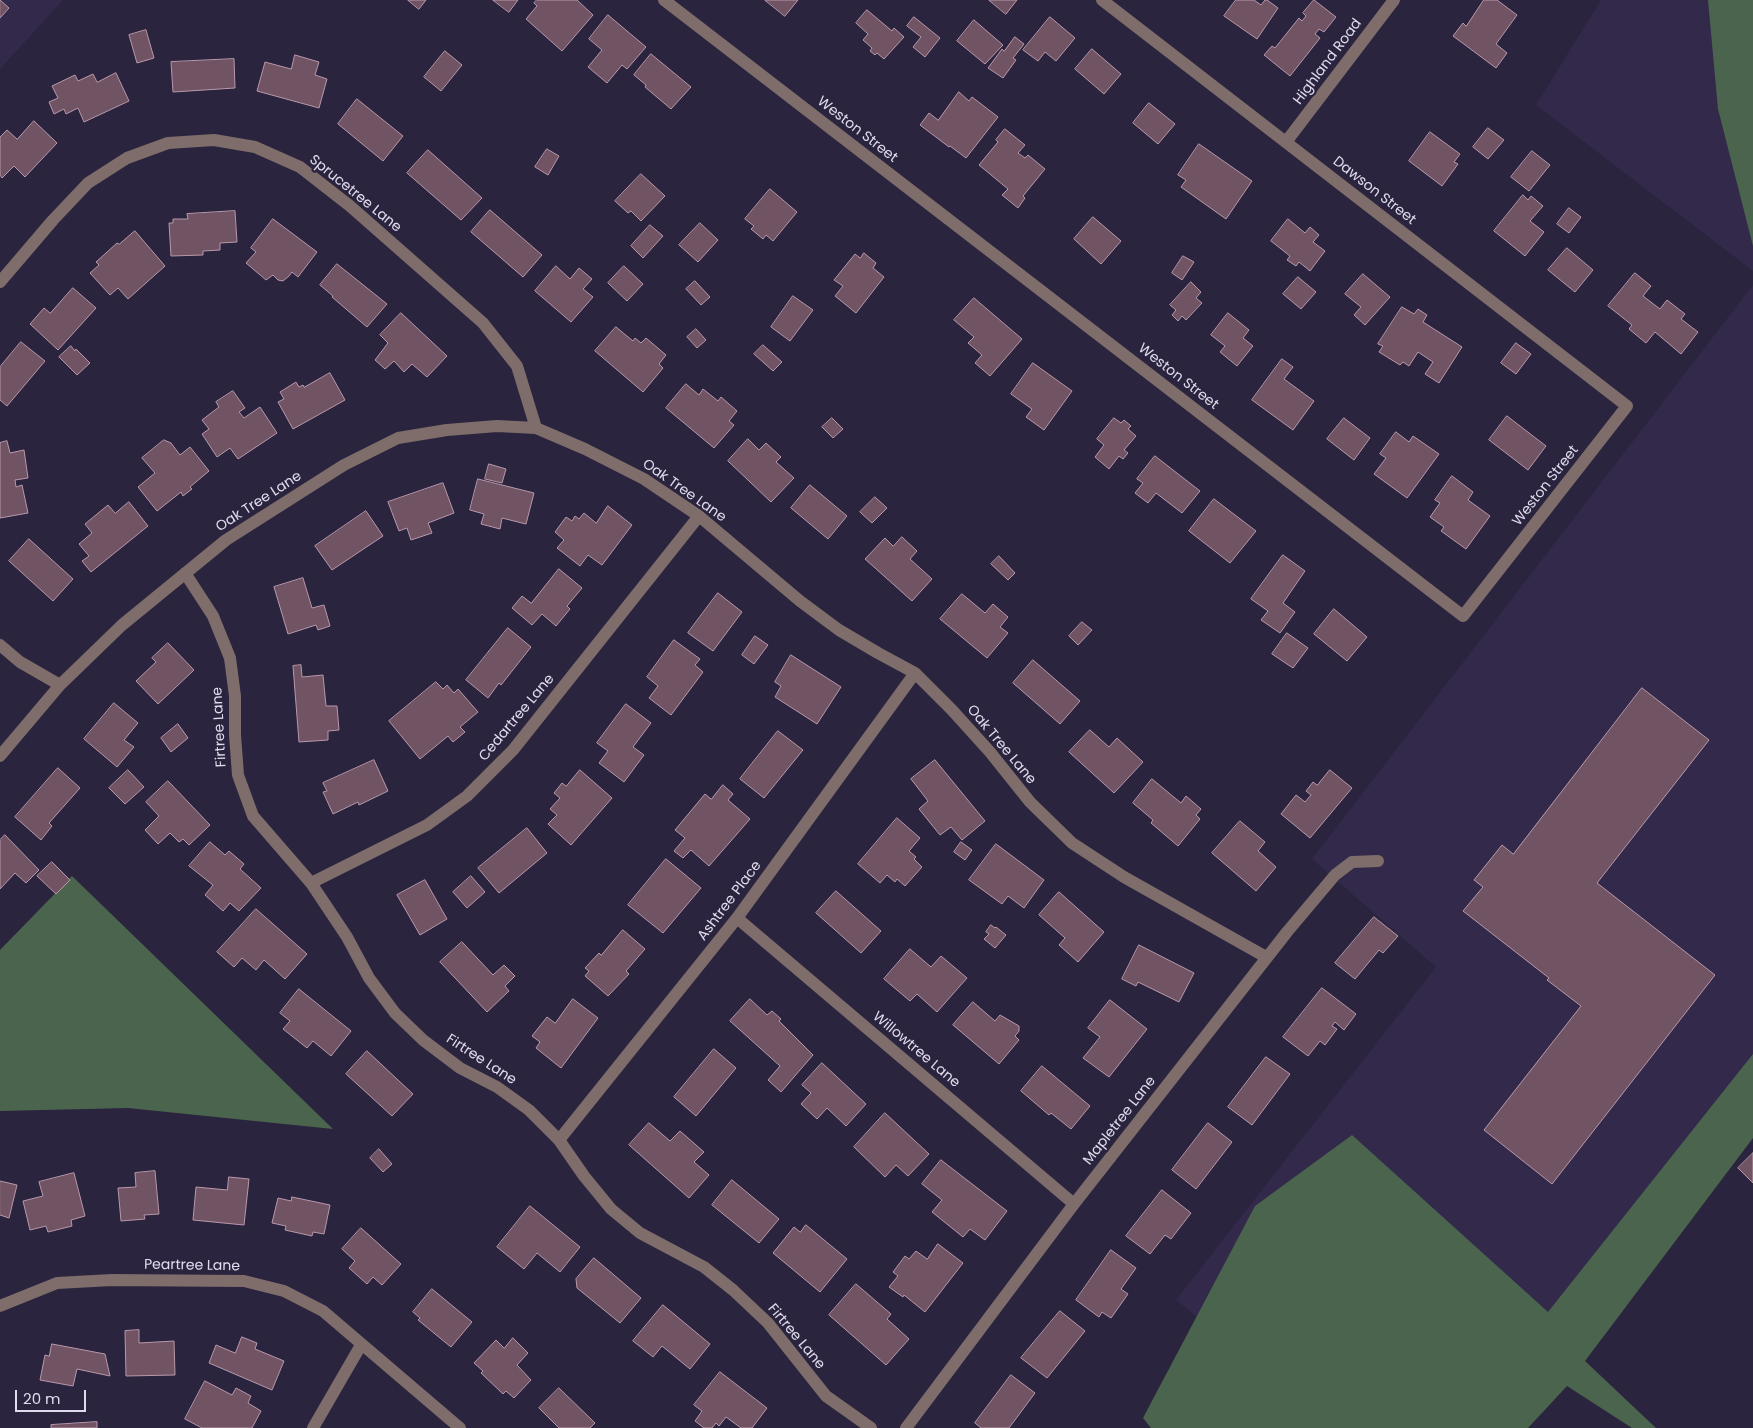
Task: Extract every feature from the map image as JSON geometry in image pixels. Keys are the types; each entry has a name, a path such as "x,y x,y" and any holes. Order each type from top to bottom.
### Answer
{"street":[{"name":"Weston Street","path":"664,0 1463,616 1627,406"},
{"name":"Dawson Street","path":"1102,0 1627,406"},
{"name":"Highland Road","path":"1286,142 1394,0"},
{"name":"Sprucetree Lane","path":"0,282 88,182 127,158 168,143 214,140 255,147 300,167 350,206 483,323 517,366 536,428"},
{"name":"Oak Tree Lane","path":"0,756 60,685 122,625 226,540 344,465 398,438 447,430 497,426 536,428 585,449 644,479 699,516 800,601 839,630 915,673 990,752 1030,802 1072,843 1124,877 1266,957"},
{"name":"Cedartree Lane","path":"311,883 426,825 467,796 513,750 699,516"},
{"name":"Firtree Lane","path":"185,573 212,616 230,658 235,696 238,775 254,816 311,883 347,937 369,978 395,1013 423,1040 453,1062 497,1087 529,1110 559,1140 584,1176 611,1209 640,1233 704,1267 733,1290 768,1324 826,1396 871,1428"},
{"path":"0,645 20,662 60,685"},
{"name":"Ashtree Place","path":"559,1140 737,918 915,673"},
{"name":"Mapletree Lane","path":"906,1428 1074,1204 1266,957 1335,875 1352,862 1378,861"},
{"name":"Willowtree Lane","path":"737,918 1074,1204"},
{"name":"Peartree Lane","path":"0,1306 57,1283 139,1280 244,1280 284,1290 323,1311 460,1428"},
{"path":"313,1428 362,1344"}],"shaded area":[{"path":"0,0 63,0 0,69"},
{"path":"1601,0 1753,0 1753,271 1536,105"},
{"path":"1753,285 1753,1090 1493,1428 1334,1428 1176,1300 1436,967 1312,859"}],"green space":[{"path":"1708,0 1753,0 1753,246 1718,109"},
{"path":"72,876 333,1129 128,1108 0,1111 0,950"},
{"path":"1753,1054 1753,1138 1585,1361 1656,1428 1632,1428 1567,1386 1528,1428 1151,1428 1143,1418 1255,1206 1352,1135 1548,1312"}],"building":[{"path":"0,0 9,8 0,18"},
{"path":"408,0 426,0 419,9"},
{"path":"493,0 518,0 509,12"},
{"path":"537,0 577,0 593,15 562,51 526,19 537,6 534,3"},
{"path":"765,0 798,0 785,16"},
{"path":"989,0 1017,0 1006,14"},
{"path":"1236,0 1254,0 1261,5 1267,0 1278,8 1257,39 1224,16"},
{"path":"1314,0 1336,17 1324,32 1319,29 1315,34 1320,38 1290,76 1264,55 1272,46 1275,48 1299,18 1302,21 1306,16 1303,13"},
{"path":"1484,0 1497,0 1517,15 1496,44 1507,53 1496,68 1453,36 1463,23 1466,26"},
{"path":"867,10 892,31 894,28 904,37 884,59 877,53 875,55 870,51 872,48 863,40 868,34 856,23"},
{"path":"608,15 646,47 627,69 622,65 607,83 588,67 602,50 589,39"},
{"path":"914,17 940,38 925,57 913,47 921,37 907,26"},
{"path":"1050,17 1075,38 1056,61 1045,52 1038,61 1023,50"},
{"path":"974,20 1003,45 985,64 957,41"},
{"path":"146,30 154,58 137,63 129,35"},
{"path":"1015,37 1024,44 1013,58 1016,60 1003,78 988,68 1002,49 1004,51"},
{"path":"1092,49 1121,74 1104,94 1075,69"},
{"path":"445,51 462,65 441,91 424,77"},
{"path":"651,54 691,87 671,109 634,75"},
{"path":"295,55 319,62 315,75 327,79 319,108 257,91 265,62 291,69"},
{"path":"234,59 235,88 173,92 171,62"},
{"path":"116,73 129,101 84,122 78,108 66,114 64,109 54,114 49,102 58,98 52,86 75,75 78,81 93,74 97,82"},
{"path":"959,92 969,101 972,97 998,117 966,158 920,125 929,113 938,120"},
{"path":"357,99 403,136 383,161 338,124"},
{"path":"1149,103 1175,124 1158,144 1133,123"},
{"path":"34,121 57,143 25,177 14,166 2,178 0,175 0,137 7,130 17,139"},
{"path":"1488,128 1504,140 1488,159 1473,147"},
{"path":"1005,129 1025,145 1018,153 1025,158 1028,155 1045,169 1023,196 1025,198 1018,208 1002,195 1008,189 979,165 998,142 996,140"},
{"path":"1430,132 1460,154 1454,162 1458,164 1442,186 1409,161"},
{"path":"1199,144 1252,181 1226,219 1181,187 1186,180 1178,175"},
{"path":"547,149 559,156 548,175 535,167"},
{"path":"428,150 482,198 461,220 407,173"},
{"path":"1532,151 1550,165 1529,191 1511,177"},
{"path":"641,174 665,196 641,221 631,211 628,213 615,201"},
{"path":"770,189 797,212 773,241 766,235 763,239 751,229 754,226 745,219"},
{"path":"1523,195 1528,200 1531,196 1543,206 1530,221 1544,232 1525,256 1494,231"},
{"path":"1569,208 1581,217 1569,233 1557,224"},
{"path":"490,210 542,255 523,277 471,232"},
{"path":"235,211 237,242 220,243 220,250 203,251 203,255 171,256 169,223 173,223 173,219 188,219 187,214"},
{"path":"1093,217 1121,241 1101,264 1074,239"},
{"path":"273,219 317,252 298,277 292,272 283,281 278,280 273,275 266,280 246,263 256,252 251,248"},
{"path":"1288,219 1305,233 1310,227 1319,235 1313,242 1325,251 1310,271 1299,262 1296,266 1287,260 1290,256 1271,241"},
{"path":"700,223 718,240 698,262 679,245"},
{"path":"650,225 663,236 643,258 631,246"},
{"path":"135,231 165,266 128,299 118,288 110,295 90,273 99,265 96,262 117,243 119,244"},
{"path":"1567,248 1593,270 1575,292 1548,270"},
{"path":"864,253 876,263 873,268 884,277 856,313 835,296 843,286 834,280 855,254 860,258"},
{"path":"1183,256 1194,262 1182,280 1172,273"},
{"path":"337,264 387,304 367,327 320,285"},
{"path":"556,266 570,279 579,268 592,279 583,289 593,297 571,322 535,291"},
{"path":"624,266 643,284 627,301 608,283"},
{"path":"1635,273 1651,286 1643,296 1660,309 1667,300 1685,314 1681,319 1698,332 1681,354 1655,332 1646,343 1629,329 1632,325 1608,306"},
{"path":"1363,274 1390,297 1365,325 1354,315 1361,307 1345,294"},
{"path":"1298,277 1316,292 1301,309 1283,294"},
{"path":"695,281 710,297 701,305 686,289"},
{"path":"1191,282 1201,292 1196,298 1202,303 1186,320 1182,316 1178,321 1172,315 1176,310 1170,305"},
{"path":"73,288 96,308 58,350 30,324 44,308 50,313"},
{"path":"793,296 813,310 790,341 771,327"},
{"path":"974,298 1022,339 990,376 975,363 982,355 968,343 974,337 954,320"},
{"path":"1402,307 1414,314 1418,309 1427,315 1423,322 1462,347 1439,383 1425,374 1433,362 1418,352 1409,366 1403,362 1400,365 1379,352 1383,346 1378,344"},
{"path":"401,313 447,356 427,377 412,364 404,372 394,361 385,369 375,360 388,343 380,335"},
{"path":"1228,313 1249,330 1243,338 1253,346 1237,366 1220,352 1225,346 1211,335"},
{"path":"616,327 633,341 635,338 641,343 646,338 666,355 659,364 663,368 643,392 595,351"},
{"path":"696,329 706,340 697,348 687,337"},
{"path":"21,342 45,361 7,406 0,400 0,367"},
{"path":"1516,343 1531,354 1516,374 1501,363"},
{"path":"763,345 782,362 773,371 754,354"},
{"path":"71,346 90,363 77,375 59,357"},
{"path":"1282,359 1293,367 1284,379 1314,401 1293,430 1252,400"},
{"path":"1033,363 1072,391 1044,430 1026,417 1032,409 1011,394"},
{"path":"330,373 345,400 293,429 278,402 284,399 280,392 296,382 299,387 303,385 304,387"},
{"path":"686,384 699,395 703,389 718,401 721,397 737,411 729,421 734,425 714,448 666,408"},
{"path":"233,391 245,408 239,412 244,418 260,407 277,433 238,459 230,448 217,457 202,434 209,429 202,420 219,407 216,402"},
{"path":"1507,416 1546,446 1528,470 1489,440"},
{"path":"832,418 843,429 833,438 822,427"},
{"path":"1114,418 1121,423 1124,420 1131,426 1128,429 1136,436 1124,450 1128,453 1123,459 1119,456 1109,469 1095,457 1104,445 1097,439"},
{"path":"1344,418 1370,438 1354,460 1327,439"},
{"path":"1396,432 1409,442 1413,436 1439,454 1407,498 1374,474 1386,458 1380,454"},
{"path":"748,439 759,450 766,443 781,457 776,462 794,478 771,502 728,461"},
{"path":"164,440 171,443 180,455 190,447 209,471 190,487 192,489 183,496 181,492 157,511 138,487 155,473 142,458"},
{"path":"7,441 10,453 24,450 28,478 15,480 16,487 22,485 28,513 0,518 0,443"},
{"path":"1155,456 1200,491 1182,513 1156,493 1148,503 1135,493 1143,483 1137,479"},
{"path":"489,464 506,469 502,483 485,479"},
{"path":"1452,476 1473,492 1468,500 1490,516 1466,549 1441,531 1444,527 1430,517 1440,503 1435,500"},
{"path":"478,479 534,493 526,524 502,518 500,529 481,524 484,514 470,510"},
{"path":"443,483 454,513 428,523 432,533 411,540 407,528 399,531 388,502"},
{"path":"810,485 847,516 828,539 791,508"},
{"path":"875,497 887,508 872,523 860,512"},
{"path":"1214,499 1256,531 1230,563 1189,531"},
{"path":"129,502 148,526 91,572 82,561 89,556 79,544 92,533 85,524 108,505 115,513"},
{"path":"608,506 632,525 602,565 588,555 580,566 557,548 564,540 555,532 566,517 572,521 575,516 579,519 584,513 596,523"},
{"path":"366,511 383,536 332,570 315,546"},
{"path":"902,537 917,551 910,559 932,579 912,601 865,559 885,538 893,546"},
{"path":"29,539 73,579 53,601 9,561"},
{"path":"1283,555 1305,571 1283,603 1295,612 1280,633 1261,620 1268,611 1251,599"},
{"path":"999,556 1015,573 1008,580 991,564"},
{"path":"559,569 582,588 567,606 570,609 556,626 542,614 532,625 512,608 522,596 531,603"},
{"path":"303,578 312,608 324,605 330,626 318,630 316,625 288,634 274,587"},
{"path":"718,593 742,612 713,651 688,633"},
{"path":"962,594 985,613 993,604 1008,617 1000,627 1008,633 987,658 940,619"},
{"path":"1334,609 1367,637 1347,661 1314,634"},
{"path":"1082,622 1092,630 1078,645 1069,636"},
{"path":"508,628 531,647 501,685 499,683 488,698 466,680"},
{"path":"1287,633 1308,648 1293,668 1272,654"},
{"path":"755,636 768,645 754,664 742,655"},
{"path":"674,640 700,659 695,665 703,672 671,715 649,698 658,686 647,677"},
{"path":"168,643 194,670 158,704 136,681 156,662 152,658"},
{"path":"791,655 841,687 817,724 775,697 781,686 775,682"},
{"path":"1033,660 1080,701 1060,724 1013,683"},
{"path":"301,665 302,677 323,675 326,706 337,706 339,730 328,731 328,740 299,742 293,666"},
{"path":"436,682 443,689 447,685 454,693 458,689 478,712 460,727 465,732 453,742 448,736 420,759 389,721"},
{"path":"1642,688 1709,740 1597,883 1715,975 1552,1184 1484,1130 1581,1006 1547,980 1549,978 1463,911 1483,887 1474,880 1502,845 1513,854"},
{"path":"114,703 138,723 124,740 134,747 117,767 84,739"},
{"path":"626,704 651,723 633,747 644,755 624,782 599,763 608,751 597,743"},
{"path":"178,724 188,738 171,752 161,738"},
{"path":"1090,730 1109,747 1117,738 1143,762 1114,793 1069,752"},
{"path":"778,731 803,750 764,798 740,779"},
{"path":"374,760 388,791 359,805 358,802 333,814 323,792 327,791 323,783"},
{"path":"935,760 985,821 962,840 951,827 940,835 919,809 928,801 911,779"},
{"path":"58,768 80,788 49,823 52,826 41,840 15,817"},
{"path":"128,770 144,787 125,804 109,788"},
{"path":"580,770 612,798 571,845 548,824 557,815 550,809 560,798 554,793 562,783 566,786"},
{"path":"1330,770 1352,788 1310,838 1281,814 1296,795 1305,802 1311,795 1306,791 1313,782 1317,785"},
{"path":"1152,779 1181,803 1186,796 1201,809 1196,815 1200,819 1178,846 1151,823 1153,820 1133,803"},
{"path":"168,781 210,825 189,845 183,839 179,842 170,833 158,844 145,830 159,816 146,802"},
{"path":"723,785 733,794 728,800 750,819 709,866 691,850 683,858 674,851 685,838 675,830 705,794 711,799"},
{"path":"897,818 920,838 909,851 916,857 914,859 922,867 905,886 897,879 895,882 887,875 880,883 858,864"},
{"path":"1240,821 1265,842 1258,851 1276,867 1256,891 1212,853"},
{"path":"527,828 547,853 499,893 478,868"},
{"path":"5,835 39,870 26,883 15,873 0,889 0,840"},
{"path":"210,842 225,855 229,851 244,864 240,869 261,888 239,911 230,903 223,911 205,895 213,885 189,866"},
{"path":"961,842 972,850 965,860 954,852"},
{"path":"996,844 1044,880 1024,908 1008,896 1002,904 969,880"},
{"path":"666,859 701,888 663,933 628,905"},
{"path":"52,862 70,880 56,894 37,876"},
{"path":"471,876 485,892 467,908 453,892"},
{"path":"425,880 447,919 420,935 397,895"},
{"path":"836,891 881,931 861,953 816,913"},
{"path":"1059,892 1104,932 1078,962 1059,945 1065,938 1039,915"},
{"path":"256,909 307,954 285,979 264,960 256,970 242,958 234,967 217,952"},
{"path":"1374,917 1398,936 1383,953 1379,950 1355,979 1335,963"},
{"path":"991,925 1006,935 995,948 984,939 989,934 986,932"},
{"path":"623,930 645,949 626,971 629,974 608,996 585,976 589,971 585,968 599,953 601,955"},
{"path":"462,942 493,975 504,965 515,976 505,986 509,991 487,1012 440,962"},
{"path":"1139,945 1194,973 1179,1002 1138,982 1136,986 1122,979"},
{"path":"910,949 931,967 941,956 967,978 937,1012 917,994 910,1001 884,979"},
{"path":"1322,988 1356,1014 1344,1030 1335,1022 1332,1026 1337,1029 1325,1045 1320,1041 1308,1056 1283,1037"},
{"path":"299,989 351,1031 331,1056 313,1041 307,1048 283,1029 290,1021 280,1013"},
{"path":"573,999 598,1018 561,1068 536,1048 540,1042 532,1036 547,1017 555,1023"},
{"path":"750,999 767,1015 772,1011 781,1019 779,1021 813,1055 781,1092 768,1080 780,1066 730,1021"},
{"path":"1110,1000 1147,1029 1109,1077 1083,1058 1100,1037 1088,1028"},
{"path":"973,1002 995,1021 1000,1015 1019,1026 1019,1031 1015,1036 1019,1040 999,1064 953,1025"},
{"path":"714,1049 736,1068 696,1116 674,1097"},
{"path":"367,1051 413,1094 392,1116 346,1074"},
{"path":"1266,1057 1290,1074 1252,1125 1228,1107"},
{"path":"822,1063 866,1104 846,1126 827,1108 817,1119 801,1104 811,1093 802,1085"},
{"path":"1042,1066 1090,1106 1071,1129 1051,1113 1049,1115 1021,1091"},
{"path":"885,1113 929,1154 908,1176 896,1165 885,1177 854,1147"},
{"path":"649,1123 670,1141 680,1131 704,1152 694,1162 709,1175 689,1198 629,1145"},
{"path":"1208,1123 1232,1142 1196,1189 1172,1170"},
{"path":"379,1149 392,1164 383,1172 370,1158"},
{"path":"1753,1153 1753,1183 1738,1168"},
{"path":"941,1160 1007,1211 985,1240 970,1229 963,1237 932,1212 942,1200 922,1184"},
{"path":"155,1171 159,1214 144,1215 145,1219 121,1221 118,1188 136,1187 135,1173"},
{"path":"74,1173 85,1216 71,1220 72,1226 48,1232 46,1226 30,1230 23,1201 43,1196 39,1182"},
{"path":"229,1177 249,1179 244,1225 193,1220 196,1187 227,1190"},
{"path":"732,1180 779,1219 759,1243 712,1205"},
{"path":"0,1181 17,1185 9,1218 0,1215"},
{"path":"1162,1190 1191,1213 1171,1239 1165,1235 1150,1254 1126,1236"},
{"path":"292,1197 330,1205 324,1234 313,1232 312,1236 285,1230 286,1226 272,1223 278,1198 291,1201"},
{"path":"530,1206 580,1247 560,1272 537,1253 524,1269 497,1247"},
{"path":"806,1225 847,1259 820,1292 773,1253 794,1227 800,1232"},
{"path":"361,1228 401,1264 382,1285 373,1277 367,1284 349,1268 355,1261 342,1249"},
{"path":"938,1244 963,1263 925,1312 904,1295 903,1297 889,1287 898,1276 893,1272 905,1256 909,1259 916,1251 927,1259"},
{"path":"1111,1250 1136,1268 1121,1289 1128,1294 1111,1318 1102,1312 1099,1317 1076,1300"},
{"path":"594,1258 641,1298 620,1323 577,1288 576,1279"},
{"path":"856,1284 891,1314 887,1319 909,1339 886,1365 829,1315"},
{"path":"432,1289 472,1322 451,1347 418,1320 420,1318 413,1312"},
{"path":"663,1305 710,1344 690,1369 662,1346 653,1357 633,1341"},
{"path":"1060,1311 1085,1331 1047,1378 1021,1358"},
{"path":"139,1330 139,1343 174,1341 175,1375 126,1376 125,1331"},
{"path":"242,1337 257,1343 255,1349 284,1361 272,1390 209,1363 216,1345 235,1353"},
{"path":"513,1338 528,1353 517,1365 531,1380 514,1398 506,1391 503,1394 481,1373 483,1371 474,1363 496,1340 504,1348"},
{"path":"52,1344 105,1354 110,1376 77,1369 73,1386 40,1380 45,1355 49,1356"},
{"path":"720,1372 767,1408 752,1428 741,1428 726,1417 719,1426 716,1423 712,1428 704,1428 695,1421 702,1411 694,1405"},
{"path":"1011,1375 1035,1393 1009,1428 981,1428 975,1423"},
{"path":"205,1381 232,1395 236,1388 251,1396 248,1403 261,1411 252,1428 202,1428 185,1419"},
{"path":"559,1388 595,1423 590,1428 559,1428 539,1408"},
{"path":"97,1422 97,1428 51,1428 51,1425"}]}
